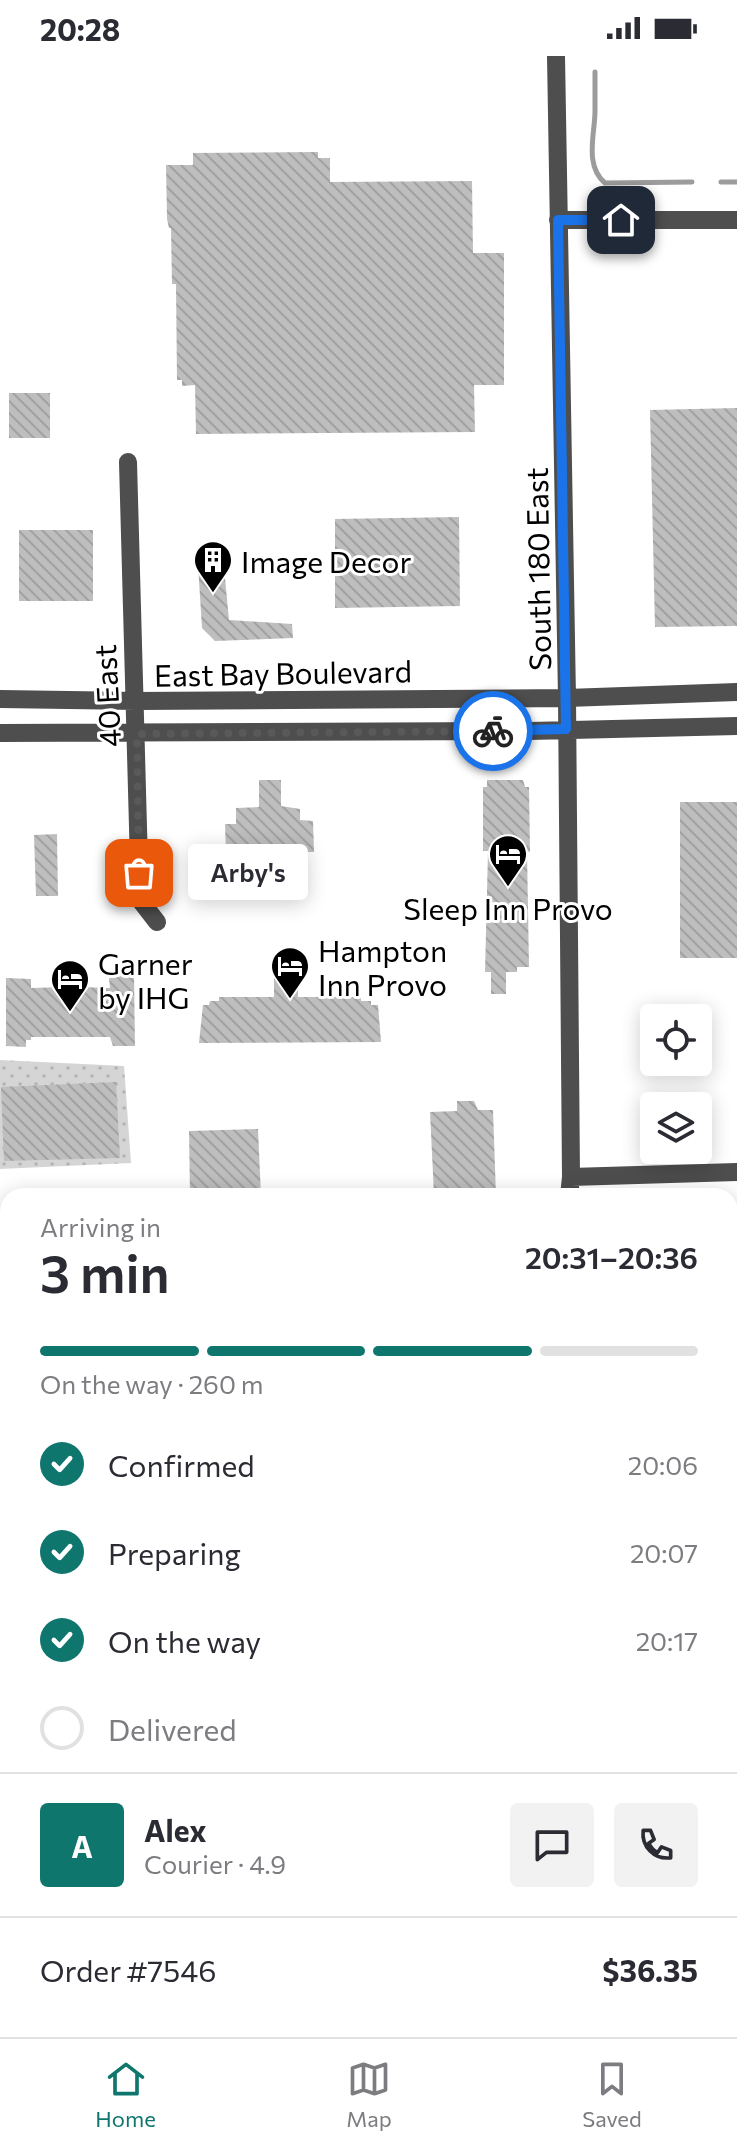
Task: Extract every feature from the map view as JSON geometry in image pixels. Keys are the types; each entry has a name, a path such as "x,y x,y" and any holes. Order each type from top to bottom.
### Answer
{"street":[{"name":"South 180 East","path":"556,56 567,698 570,1187"},
{"path":"558,220 737,220"},
{"name":"40 East","path":"128,462 132,651 137,701 140,900 157,922"},
{"name":"East Bay Boulevard","path":"0,699 567,698 737,692"},
{"name":"East Bay Boulevard","path":"0,733 737,726"},
{"path":"570,1187 737,1172"}],"shaded area":[{"path":"0,1060 124,1066 131,1163 0,1169"}],"building":[{"path":"318,152 318,158 330,158 330,182 472,181 473,253 504,253 504,385 474,385 475,432 196,434 195,385 182,386 182,380 177,380 176,284 172,284 166,165 193,165 193,153"},
{"path":"9,393 50,393 50,438 9,438"},
{"path":"737,408 737,626 655,627 650,410"},
{"path":"459,517 460,606 335,608 335,519"},
{"path":"19,530 93,530 93,601 19,601"},
{"name":"Image Decor","path":"198,565 224,568 229,620 292,624 293,638 215,641 202,628"},
{"path":"259,780 281,780 281,806 300,809 300,820 313,821 314,852 278,852 278,860 253,860 253,853 226,854 225,824 236,824 236,808 259,807"},
{"name":"Sleep Inn Provo","path":"487,780 523,780 525,787 529,787 529,967 517,967 517,972 506,972 506,994 491,994 491,972 485,972 488,851 483,851 483,787 487,787"},
{"path":"680,802 737,802 737,958 680,958"},
{"path":"57,834 58,896 36,896 34,835"},
{"name":"Hampton Inn Provo","path":"274,955 298,955 298,997 361,997 361,1001 378,1005 381,1042 199,1043 203,1005 219,1001 219,997 274,997"},
{"name":"Garner by IHG","path":"66,963 79,963 79,987 110,988 109,978 134,975 135,1046 113,1046 110,1037 31,1037 31,1040 26,1040 26,1047 6,1046 6,978 31,979 31,988 66,987"},
{"path":"116,1082 120,1158 4,1161 1,1087"},
{"path":"457,1101 474,1101 478,1110 493,1110 496,1188 434,1188 430,1112 457,1111"},
{"path":"258,1129 261,1188 190,1188 189,1131"}],"waterway":[{"path":"595,72 592,149 595,167 605,183 692,182"},
{"path":"721,182 737,182"}],"way so far":[{"path":"139,873 137,734 493,731"}],"place":[{"name":"Image Decor","path":"213,594"},
{"name":"Arby's","path":"139,873"},
{"name":"Sleep Inn Provo","path":"508,888"},
{"name":"Hampton Inn Provo","path":"290,1000"},
{"name":"Garner by IHG","path":"70,1013"}],"route":[{"path":"493,731 566,729 558,220 621,220"}]}
